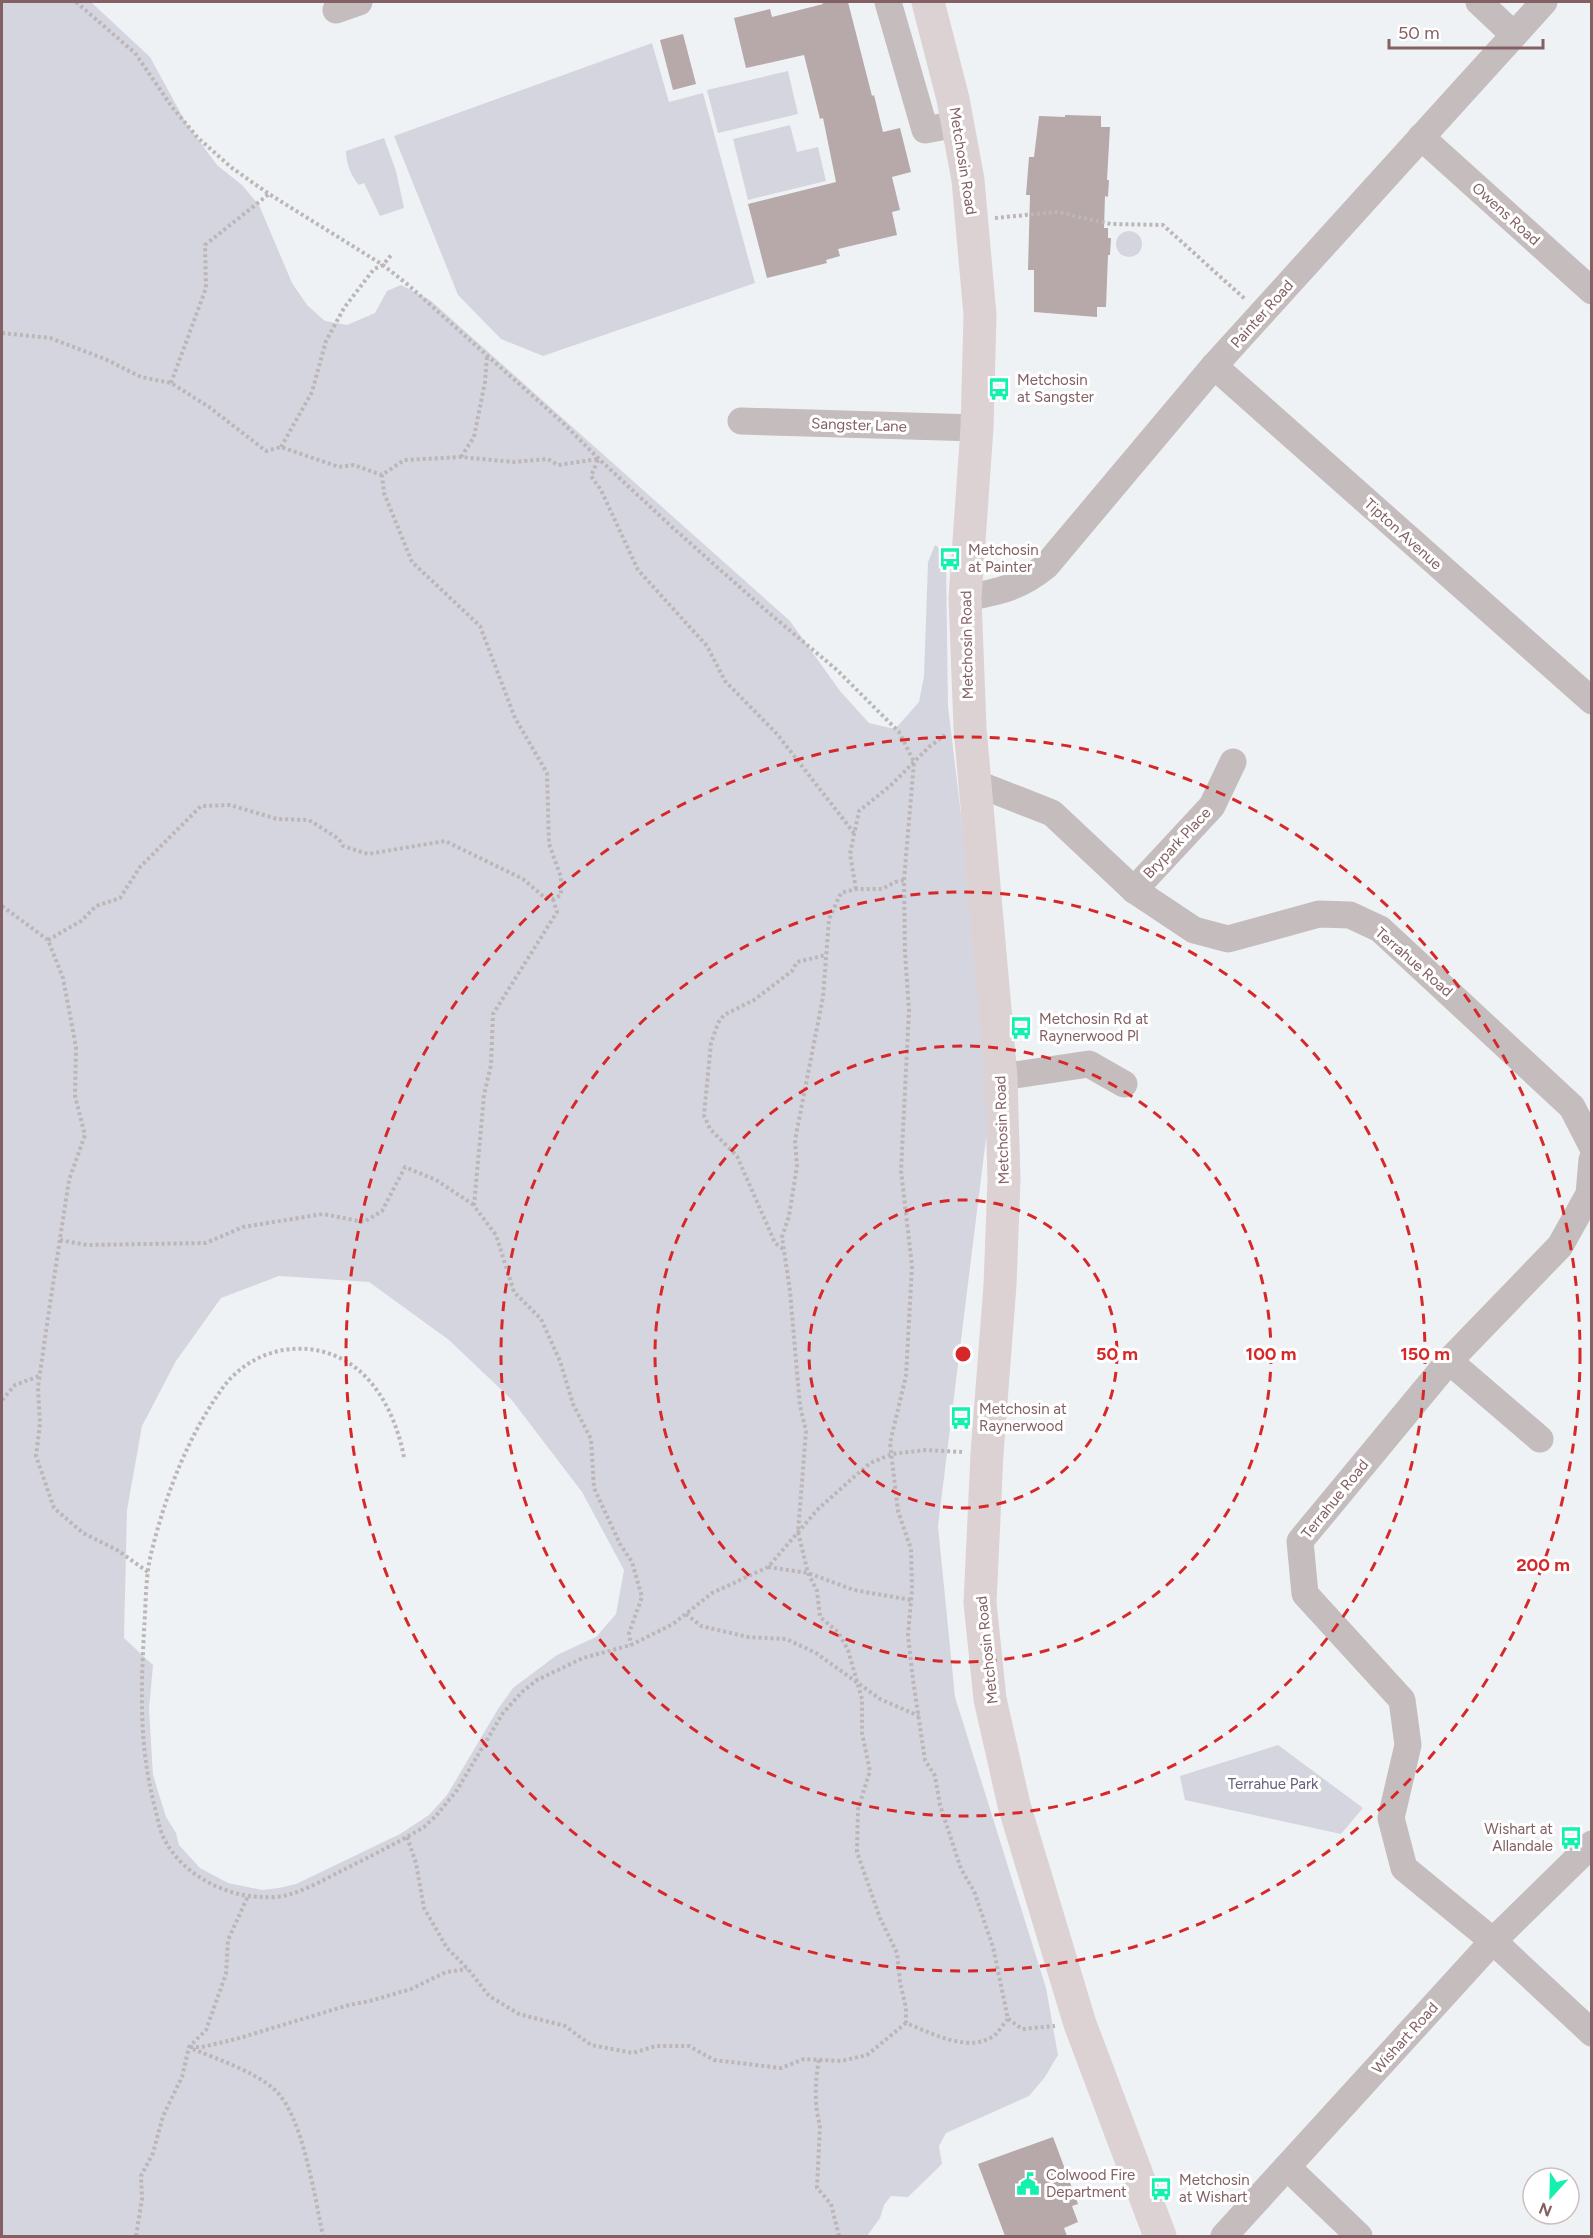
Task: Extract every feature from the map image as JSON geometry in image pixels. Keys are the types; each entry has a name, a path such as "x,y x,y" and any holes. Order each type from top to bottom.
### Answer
{"main road":[{"name":"Metchosin Road","path":"928,2 958,124 968,180 980,315 977,428 965,598 973,782 1001,1077 1004,1180 1000,1285 987,1454 980,1603 990,1699 1014,1805 1080,2024 1160,2236"}],"street":[{"path":"888,2 925,130 958,124"},
{"path":"1479,2 1514,35"},
{"name":"Painter Road","path":"965,598 996,593 1028,581 1046,566 1214,366 1544,2"},
{"name":"Owens Road","path":"1421,137 1592,291"},
{"name":"Tipton Avenue","path":"1214,366 1592,701"},
{"name":"Sangster Lane","path":"741,421 977,428"},
{"name":"Brypark Place","path":"1134,890 1212,806 1233,762"},
{"name":"Terrahue Road","path":"973,782 1052,813 1134,890 1194,930 1228,939 1319,914 1350,915 1380,929 1572,1107 1592,1146"},
{"path":"1001,1077 1089,1064 1124,1084"},
{"name":"Terrahue Road","path":"1592,1160 1590,1194 1560,1246 1449,1361 1300,1541 1305,1594 1402,1700 1408,1745 1390,1818 1404,1868 1493,1941 1592,2033"},
{"path":"1449,1361 1540,1439"},
{"name":"Wishart Road","path":"1224,2236 1493,1941 1592,1844"},
{"path":"1287,2167 1359,2236"}],"path":[{"path":"76,2 135,53 172,107 198,138 232,168 269,194 382,265 487,356 563,423 599,459 769,614 837,670 899,732 914,762 904,880 905,953 909,1010 901,1171 912,1266 906,1376 890,1443 898,1511 911,1549 908,1635 913,1680 926,1760 935,1776 940,1805 993,1947 1008,2019 1022,2029 1080,2024"},
{"path":"171,383 206,288 206,245 269,194"},
{"path":"972,221 1057,212 1112,224 1163,225 1262,314"},
{"path":"281,447 312,392 326,341 344,308 374,269 382,265 392,254"},
{"path":"2,333 50,338 105,359 141,377 171,383 209,406 266,451 281,447 339,467 354,465 382,475"},
{"path":"461,458 474,437 485,382 487,356"},
{"path":"382,475 404,460 461,458 514,462 548,459 558,465 599,459"},
{"path":"599,459 591,476 601,490 638,570 707,646 725,681 777,734 854,832"},
{"path":"48,940 81,921 96,906 120,898 140,867 201,806 230,805 277,819 309,820 339,839 343,846 368,854 445,841 523,879 544,897 553,899 561,895 561,878 549,844 547,772 515,718 480,626 412,562 384,493 382,475"},
{"path":"856,889 850,854 859,811 890,786 928,747 946,734 970,728"},
{"path":"904,880 894,882 882,890 856,889 842,893 829,919 823,998 795,1140 797,1166 789,1216 782,1237 790,1292 800,1406 806,1431 798,1532 808,1573 817,1591 820,1617 838,1632 849,1650 862,1699 861,1733 870,1771 858,1809 857,1852 880,1918 897,1953 906,2008 906,2023"},
{"path":"474,1206 484,1095 491,1065 492,1014 556,912 553,899"},
{"path":"2,906 48,940 63,978 75,1047 75,1096 85,1135 69,1180 39,1376 40,1424 36,1456 54,1508 83,1533 117,1550 148,1572"},
{"path":"783,1249 775,1243 737,1156 710,1129 704,1115 711,1043 718,1023 724,1015 754,1000 792,971 797,962 826,955"},
{"path":"60,1240 87,1245 206,1243 243,1227 313,1215 323,1214 364,1222 382,1211 405,1167 436,1180 474,1206 496,1235 514,1292 541,1320 560,1361 573,1404 591,1439 594,1488 620,1544 632,1562 642,1597 629,1633 631,1645"},
{"path":"404,1457 394,1422 386,1405 365,1376 353,1366 326,1352 311,1349 281,1350 261,1356 232,1377 211,1406 191,1443 166,1501 157,1529 148,1572 140,1709 150,1785 162,1834 182,1862 195,1874 220,1888 248,1896 290,1894 424,1827 448,1803 503,1713 522,1692 553,1671 583,1658 631,1645 673,1623 712,1593 768,1567 819,1508 870,1463 892,1454 926,1450 987,1454"},
{"path":"2,1400 15,1385 39,1376"},
{"path":"768,1567 808,1573 854,1590 911,1600"},
{"path":"686,1614 701,1626 748,1637 786,1639 816,1653 880,1699 919,1716"},
{"path":"407,1837 416,1863 424,1908 447,1948 468,1969 489,1996 519,2014 565,2026 591,2045 633,2053 656,2046 689,2046 714,2060 781,2068 804,2060 841,2061 867,2055 906,2023"},
{"path":"136,2236 142,2199 141,2176 153,2153 163,2116 182,2077 189,2047 206,2030 226,1974 228,1940 248,1896"},
{"path":"189,2047 202,2047 236,2039 411,1989 446,1972 468,1969"},
{"path":"906,2023 962,2044 973,2043 995,2035 1008,2019"},
{"path":"189,2047 238,2068 274,2090 288,2107 309,2166 323,2236"},
{"path":"819,2060 817,2115 820,2125 817,2188 831,2204 839,2236"}],"green space":[{"path":"2,2 91,2 150,57 186,123 217,165 242,185 259,205 292,283 307,305 325,321 347,325 375,313 387,291 401,285 430,300 790,621 840,691 869,723 895,729 919,702 924,676 928,562 935,545 942,549 946,560 948,706 965,848 990,1106 938,1526 955,1697 1046,1988 1058,2055 1045,2077 1029,2096 946,2133 939,2146 942,2164 908,2197 891,2196 884,2205 880,2218 867,2236 2,2236","holes":["279,1276 369,1282 449,1340 511,1399 582,1492 624,1570 616,1614 596,1637 557,1655 513,1688 447,1795 429,1815 400,1834 296,1884 262,1890 228,1883 200,1868 179,1845 176,1833 166,1817 153,1775 149,1709 153,1665 124,1638 127,1510 142,1426 176,1361 221,1298"]},
{"path":"652,43 669,102 703,93 755,283 543,356 501,339 458,295 394,136"},
{"path":"788,71 798,114 718,133 707,90"},
{"path":"790,125 797,152 818,147 826,181 748,200 733,139"},
{"path":"384,138 396,171 404,208 380,216 364,183 359,185 351,173 346,151"},
{"path":"1129,231 1138,235 1142,244 1138,253 1129,257 1120,253 1116,244 1120,235"},
{"name":"Terrahue Park","path":"1278,1745 1363,1808 1341,1834 1185,1800 1180,1776"}],"building":[{"path":"822,2 848,2 883,132 900,128 911,172 892,177 900,210 892,212 897,235 838,249 840,256 826,260 827,263 767,278 748,204 836,182 823,118 820,119 804,55 746,68 734,18 770,9 772,17 823,4"},
{"path":"683,34 696,84 673,90 660,40"},
{"path":"1065,115 1101,116 1101,127 1110,127 1108,197 1105,196 1104,228 1108,228 1108,238 1111,238 1110,255 1108,255 1106,307 1097,307 1097,317 1034,312 1034,270 1028,270 1030,195 1026,195 1029,157 1034,157 1039,116 1065,117"},
{"name":"Colwood Fire Department","path":"1053,2137 1078,2204 1072,2206 1078,2222 1064,2228 1067,2236 1005,2236 978,2164"}],"place":[{"name":"Metchosin at Sangster","path":"999,389"},
{"name":"Metchosin at Painter","path":"950,559"},
{"name":"Metchosin Rd at Raynerwood Pl","path":"1021,1028"},
{"name":"Metchosin at Raynerwood","path":"961,1418"},
{"name":"Wishart at Allandale","path":"1571,1838"},
{"name":"Colwood Fire Department","path":"1028,2184"},
{"name":"Metchosin at Wishart","path":"1161,2189"}]}
